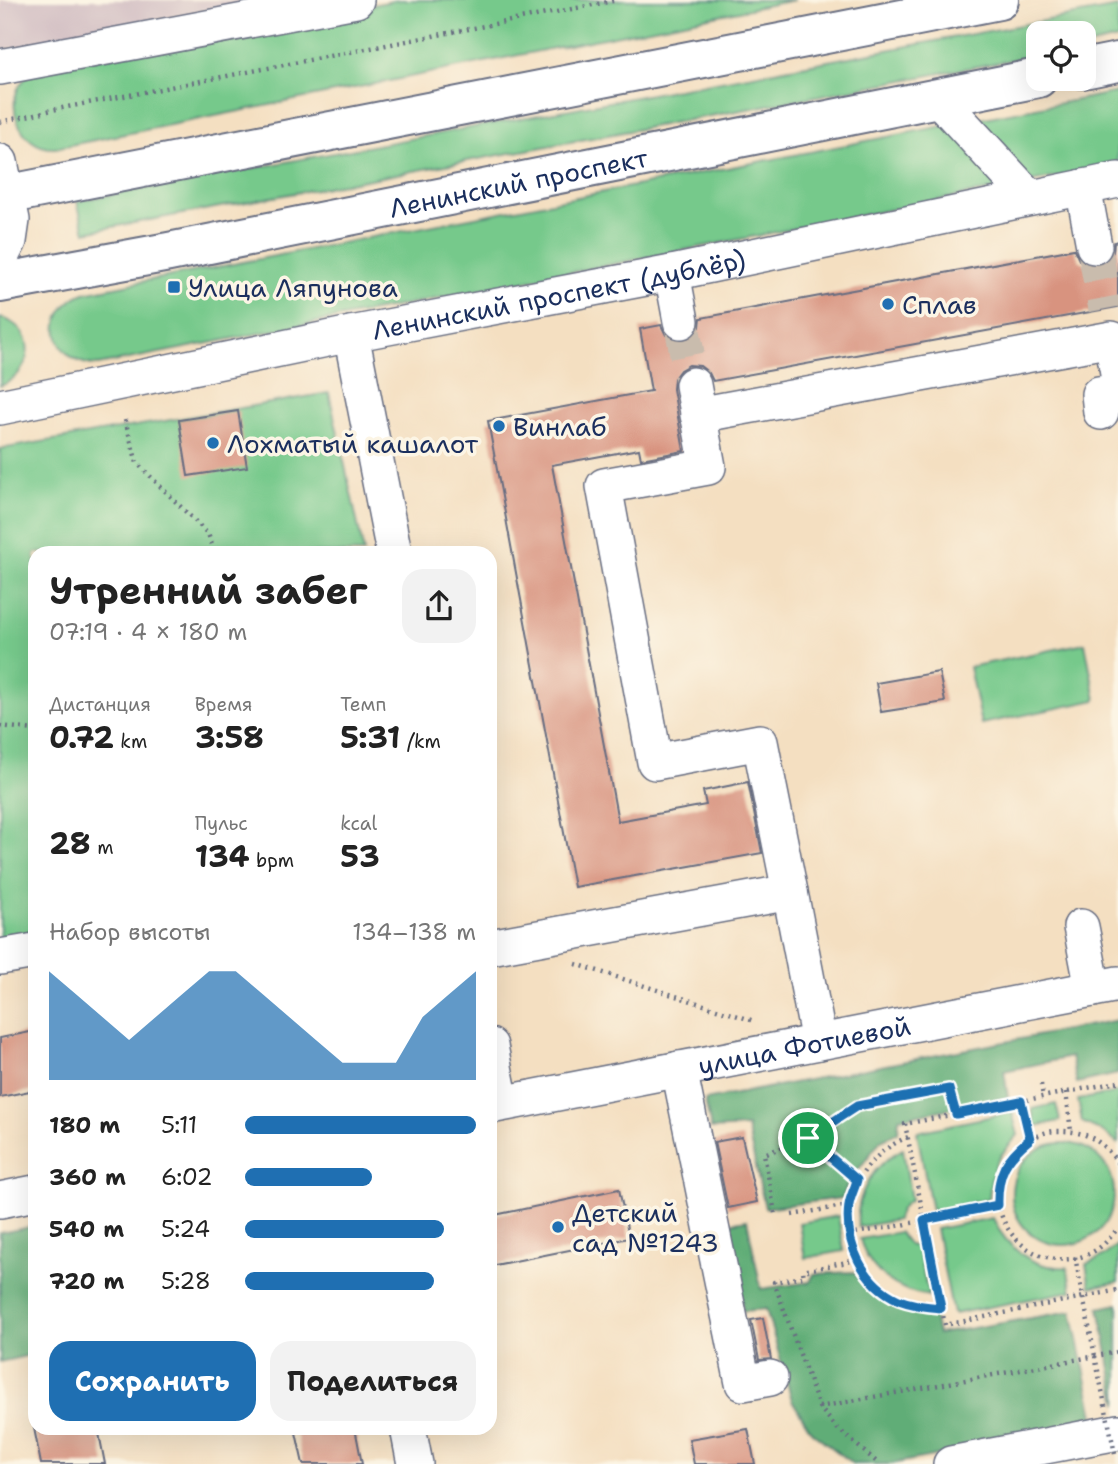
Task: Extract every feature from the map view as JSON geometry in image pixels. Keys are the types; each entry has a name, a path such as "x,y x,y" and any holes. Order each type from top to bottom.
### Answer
{"main road":[{"path":"2,184 999,0"},
{"path":"1096,66 1118,62"},
{"name":"Ленинский проспект","path":"0,283 169,252 1026,80"}],"street":[{"path":"0,67 356,0"},
{"path":"938,98 1030,198"},
{"name":"Ленинский проспект (дублёр)","path":"0,407 351,334 672,273 1118,180"},
{"path":"0,259 9,241 12,220 2,184"},
{"path":"1083,187 1094,246"},
{"path":"672,273 681,321"},
{"path":"819,1042 760,743 655,762 604,486 708,467 695,400 1109,324 1118,373"},
{"path":"351,334 393,546"},
{"path":"497,946 790,892"},
{"path":"1081,927 1105,987"},
{"path":"0,957 28,952"},
{"name":"улица Фотиевой","path":"497,1104 1105,987"},
{"path":"679,1069 743,1382 770,1378"},
{"path":"0,1200 28,1194"},
{"path":"409,1435 415,1464"},
{"path":"951,1464 1116,1443"}],"path":[{"path":"0,122 618,0"},
{"path":"125,420 136,463 208,534 212,546"},
{"path":"0,726 28,729"},
{"path":"576,964 757,1022"},
{"path":"1118,1082 905,1124 944,1325 1118,1290"},
{"path":"1041,1084 1043,1097"},
{"path":"775,1213 764,1154 808,1138 857,1106 949,1089 956,1114"},
{"path":"1066,1093 1071,1130"},
{"path":"1021,1101 1030,1139"},
{"path":"1118,1163 1108,1149 1091,1137 1071,1130 1049,1131 1030,1139 1013,1152 1002,1170 998,1191 1000,1214 1009,1231 1024,1247 1043,1256 1064,1260 1085,1255 1104,1244 1118,1227"},
{"path":"808,1138 857,1180"},
{"path":"908,1138 894,1143 873,1159 857,1180 849,1205 849,1234 857,1260 874,1283 898,1299 925,1307 941,1308"},
{"path":"792,1216 849,1205"},
{"path":"849,1234 998,1205"},
{"path":"1075,1257 1094,1356 1116,1443"},
{"path":"857,1260 803,1271 804,1277 774,1282 819,1407 837,1428 879,1464"},
{"path":"819,1407 1118,1352"}],"shaded area":[{"path":"0,0 257,0 0,50"}],"green space":[{"path":"398,0 794,0 55,148 32,141 23,132 18,121 15,97 20,85 38,70"},
{"path":"1118,7 1118,39 1096,44 1096,21 1043,21"},
{"path":"1026,24 1026,57 85,232 77,201"},
{"path":"1118,92 1118,165 98,365 70,356 57,335 61,312 70,301 84,293"},
{"path":"0,318 10,321 20,329 25,338 27,357 18,374 0,386"},
{"path":"329,393 362,546 28,546 28,932 0,938 0,449"},
{"path":"1085,643 1096,700 981,724 969,667"},
{"path":"1118,1020 1118,1074 1077,1083 1071,1057 1004,1071 1008,1098 899,1118 898,1132 881,1140 849,1182 842,1198 765,1208 747,1127 711,1129 705,1100"},
{"path":"1118,1092 1118,1144 1102,1131 1082,1122 1078,1100"},
{"path":"1056,1104 1060,1121 1035,1126 1032,1109"},
{"path":"1012,1112 1018,1135 996,1164 989,1199 932,1211 917,1132"},
{"path":"1063,1143 1083,1147 1099,1158 1110,1174 1114,1194 1110,1214 1099,1230 1083,1241 1063,1245 1043,1241 1027,1230 1016,1214 1012,1194 1016,1174 1027,1158 1043,1147"},
{"path":"903,1149 911,1200 901,1208 897,1220 858,1227 860,1203 868,1181 883,1163"},
{"path":"838,1216 844,1251 805,1258 799,1223"},
{"path":"993,1218 1005,1239 1022,1255 1043,1265 1067,1267 1072,1291 953,1314 936,1229"},
{"path":"747,1220 761,1289 810,1282 814,1274 853,1272 870,1290 901,1309 934,1316 938,1334 1072,1311 1096,1425 891,1464 853,1464 811,1431 792,1400 766,1309 743,1311 729,1223"},
{"path":"28,1227 28,1356 0,1362 0,1233"},
{"path":"899,1232 909,1245 917,1247 929,1296 906,1290 886,1278 864,1251 860,1239"},
{"path":"1118,1244 1118,1282 1090,1287 1086,1264 1104,1256"},
{"path":"1118,1304 1118,1404 1099,1308"}],"building":[{"path":"1118,241 1118,307 713,381 709,373 700,366 689,365 680,370 674,378 673,389 684,451 641,459 639,449 552,465 618,821 706,805 703,791 748,782 762,853 574,887 488,421 651,391 640,329 661,325 666,335 684,341 695,336 701,318 1074,249 1079,260 1097,266 1108,261 1114,242"},
{"name":"Лохматый кашалот","path":"238,411 247,467 188,476 179,420"},
{"path":"939,672 945,702 881,712 876,683"},
{"path":"28,1032 28,1091 0,1097 0,1038"},
{"path":"742,1137 757,1202 728,1208 714,1142"},
{"name":"Детский сад №1243","path":"619,1189 629,1238 497,1265 497,1215"},
{"path":"763,1318 771,1359 759,1360 751,1320"},
{"path":"748,1429 755,1464 694,1464 689,1439"},
{"path":"35,1435 99,1435 105,1464 41,1464"},
{"path":"297,1435 356,1435 362,1464 303,1464"}],"tunnel":[{"path":"1094,246 1106,309"},
{"path":"681,321 693,385"}],"place":[{"name":"Улица Ляпунова","path":"174,287"},
{"name":"Сплав","path":"888,304"},
{"name":"Винлаб","path":"499,426"},
{"name":"Лохматый кашалот","path":"213,443"},
{"name":"Детский сад №1243","path":"558,1227"}],"route":[{"path":"949,1089 956,1114 1021,1101 1030,1139 1013,1152 1002,1170 998,1205 924,1220 941,1308 925,1307 898,1299 874,1283 857,1260 849,1234 849,1205 857,1180 808,1138 857,1106 949,1089"}]}
